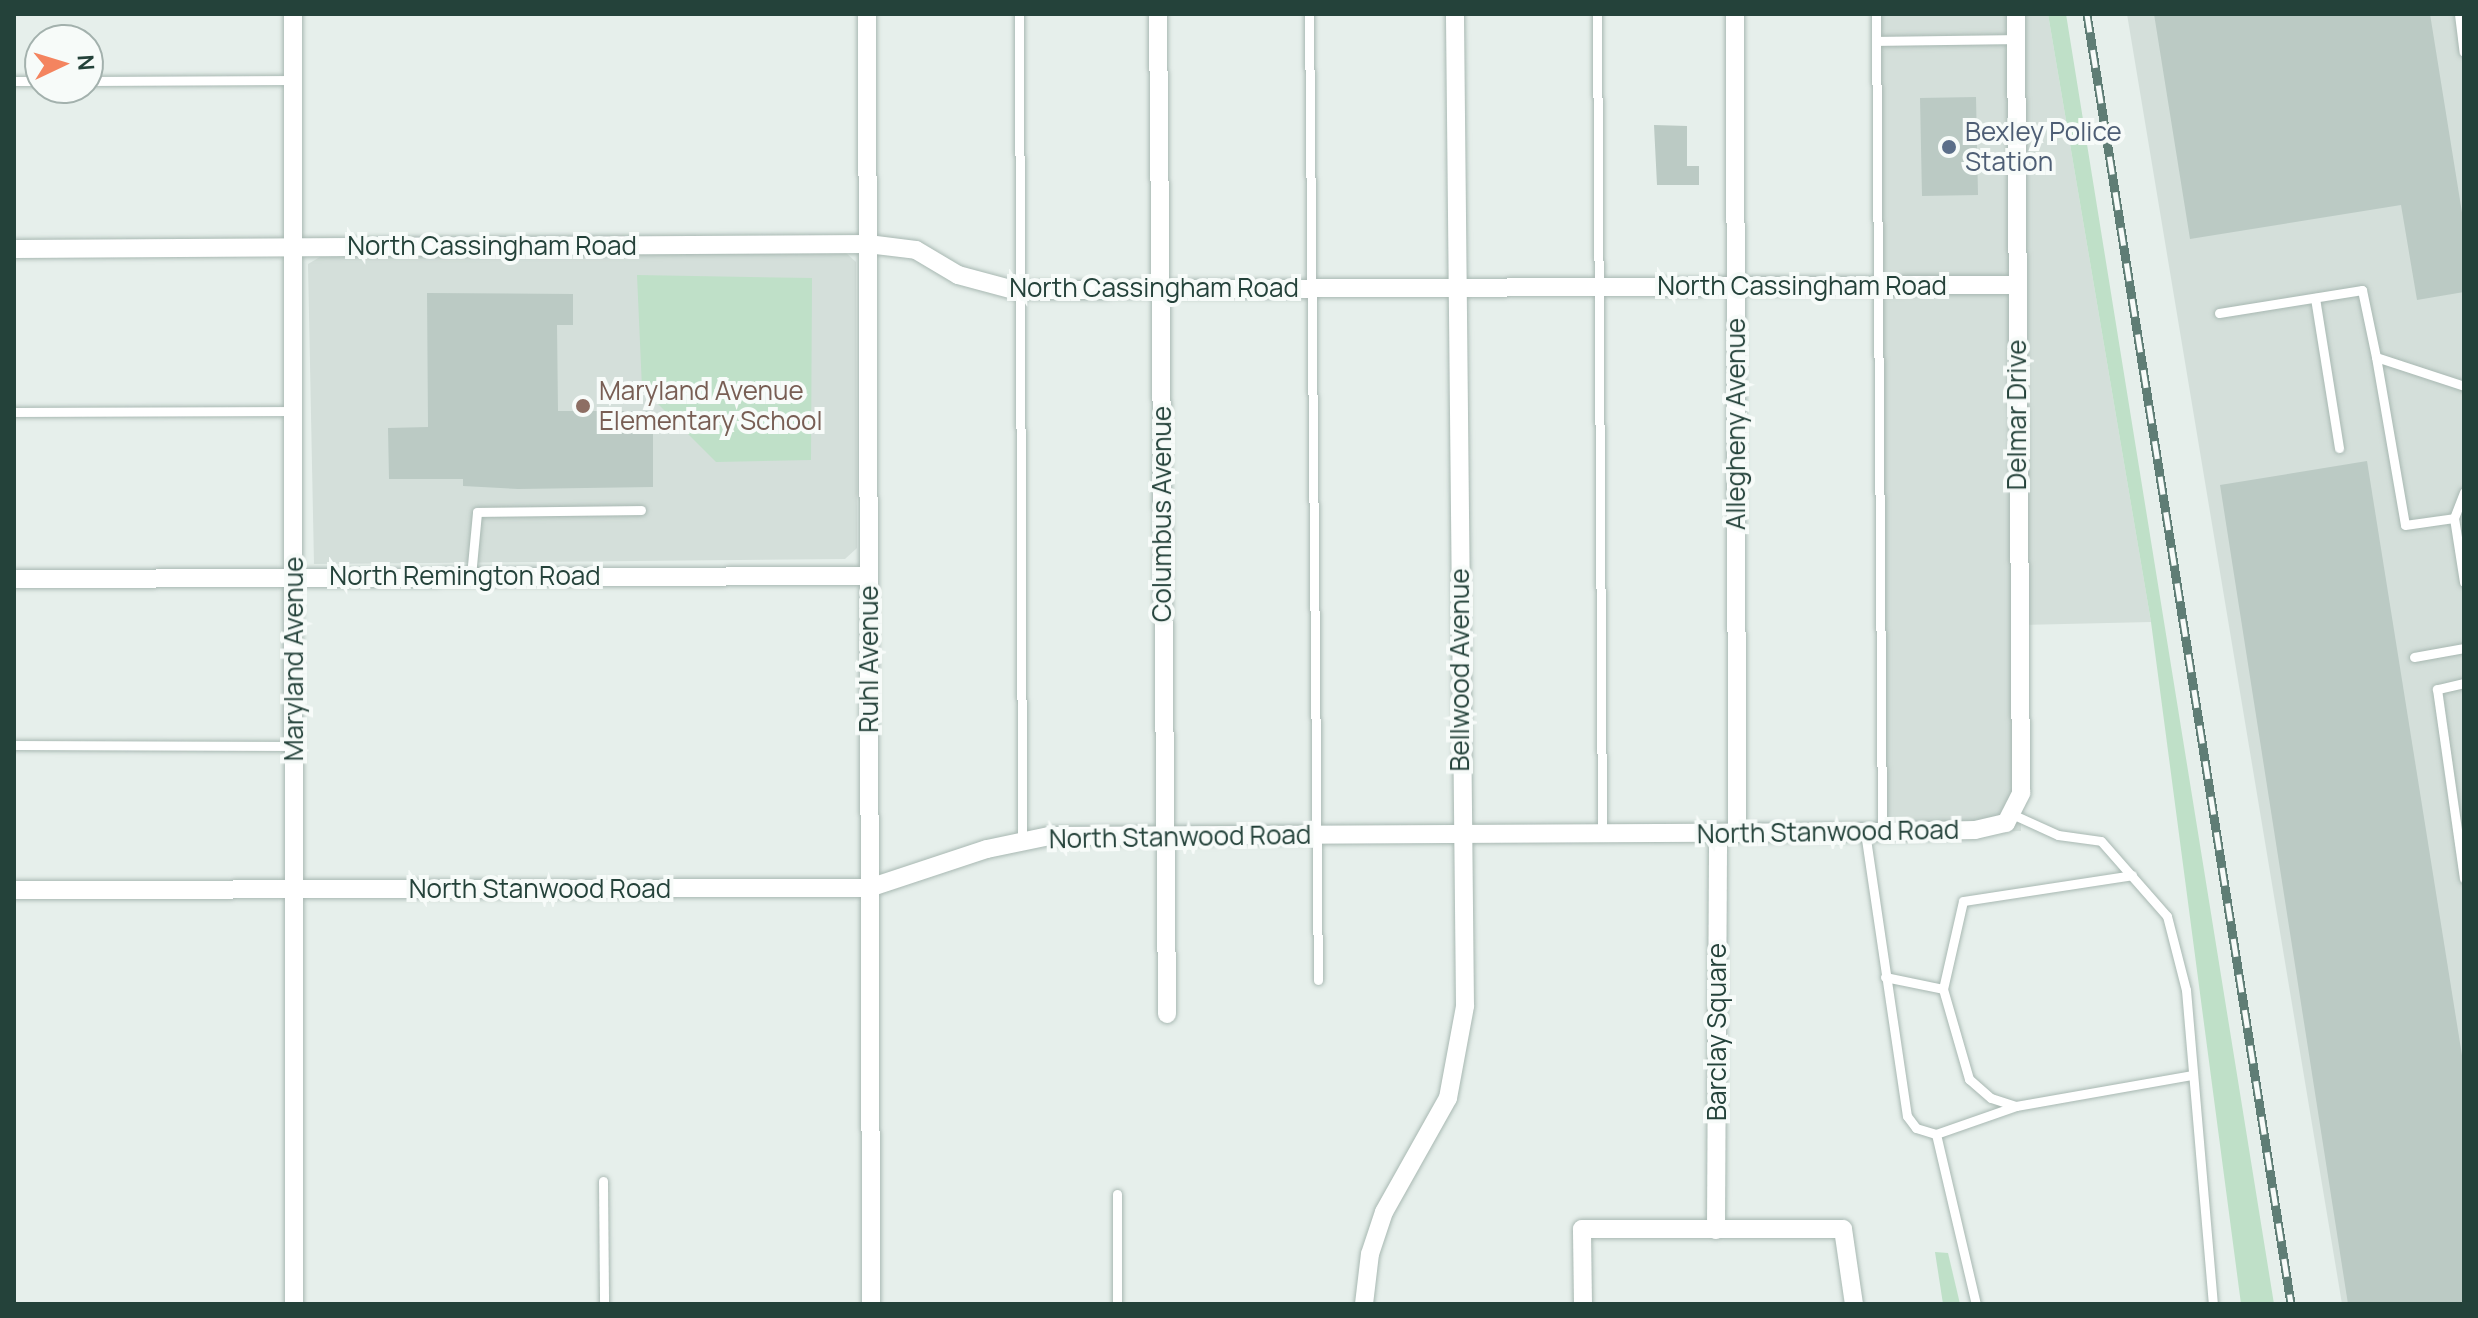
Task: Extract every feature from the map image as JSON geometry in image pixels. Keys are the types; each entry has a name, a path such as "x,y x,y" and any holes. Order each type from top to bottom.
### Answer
{"street":[{"name":"Maryland Avenue","path":"293,14 294,1304"},
{"name":"Ruhl Avenue","path":"867,14 871,1304"},
{"name":"Columbus Avenue","path":"1158,14 1167,1014"},
{"name":"Bellwood Avenue","path":"1364,1304 1384,1212 1430,1136 1460,1060 1465,1006 1455,14"},
{"name":"Allegheny Avenue","path":"1735,14 1737,833"},
{"name":"Delmar Drive","path":"2014,815 2021,793 2016,14"},
{"name":"North Cassingham Road","path":"14,249 868,244 916,250 983,284 1021,290 2016,285"},
{"name":"North Remington Road","path":"14,579 869,576"},
{"name":"North Stanwood Road","path":"14,890 869,888 1022,842 1165,833 1317,836 1975,830 2014,815"},
{"name":"Barclay Square","path":"1716,1230 1718,833"},
{"path":"1583,1304 1582,1229 1843,1229 1854,1304"}],"lane":[{"path":"1019,14 1022,842"},
{"path":"1309,14 1318,980"},
{"path":"1597,14 1602,833"},
{"path":"1876,14 1878,286 1873,832 1885,977 1907,1116 1916,1128 1936,1134 2016,1106 2191,1075"},
{"path":"2461,17 2464,52"},
{"path":"1876,41 2017,39"},
{"path":"104,81 294,80"},
{"path":"2219,313 2362,290 2405,525 2454,518"},
{"path":"2315,298 2339,448"},
{"path":"2376,357 2464,386"},
{"path":"14,412 295,411"},
{"path":"2464,492 2454,518 2464,582"},
{"path":"471,576 477,512 641,510"},
{"path":"2414,657 2464,648"},
{"path":"2464,683 2437,689 2464,878"},
{"path":"14,745 294,746"},
{"path":"2014,815 2058,835 2101,841 2167,916 2186,990 2191,1075 2203,1139 2213,1304"},
{"path":"2016,1106 1991,1098 1969,1079 1943,989 1963,901 2132,875"},
{"path":"1885,977 1943,989"},
{"path":"1936,1134 1976,1304"},
{"path":"603,1181 604,1304"},
{"path":"1117,1194 1117,1304"}],"shaded area":[{"path":"1876,14 2048,14 2151,622 2020,625 2021,831 1878,834"},
{"path":"2127,14 2464,14 2464,1304 2342,1304"},
{"name":"Maryland Avenue Elementary School","path":"845,252 856,262 857,548 845,559 314,564 308,264 320,257"}],"green space":[{"path":"2048,14 2066,14 2274,1304 2241,1304 2151,622"},
{"path":"637,275 812,278 811,460 716,462 642,388"},
{"path":"1935,1252 1948,1253 1960,1304 1943,1304"}],"building":[{"path":"2154,14 2430,14 2464,225 2464,292 2417,300 2401,205 2190,239"},
{"name":"Bexley Police Station","path":"1976,97 1978,195 1922,196 1920,98"},
{"path":"1654,125 1687,126 1687,166 1699,166 1699,185 1657,185"},
{"path":"427,293 573,294 573,325 557,325 558,411 653,411 653,487 518,489 463,486 463,479 389,479 388,428 428,427"},
{"path":"2367,461 2464,1068 2464,1304 2348,1304 2220,485"}],"railway":[{"path":"2087,14 2291,1304"}],"place":[{"name":"Bexley Police Station","path":"1949,147"},
{"name":"Maryland Avenue Elementary School","path":"583,406"}]}
